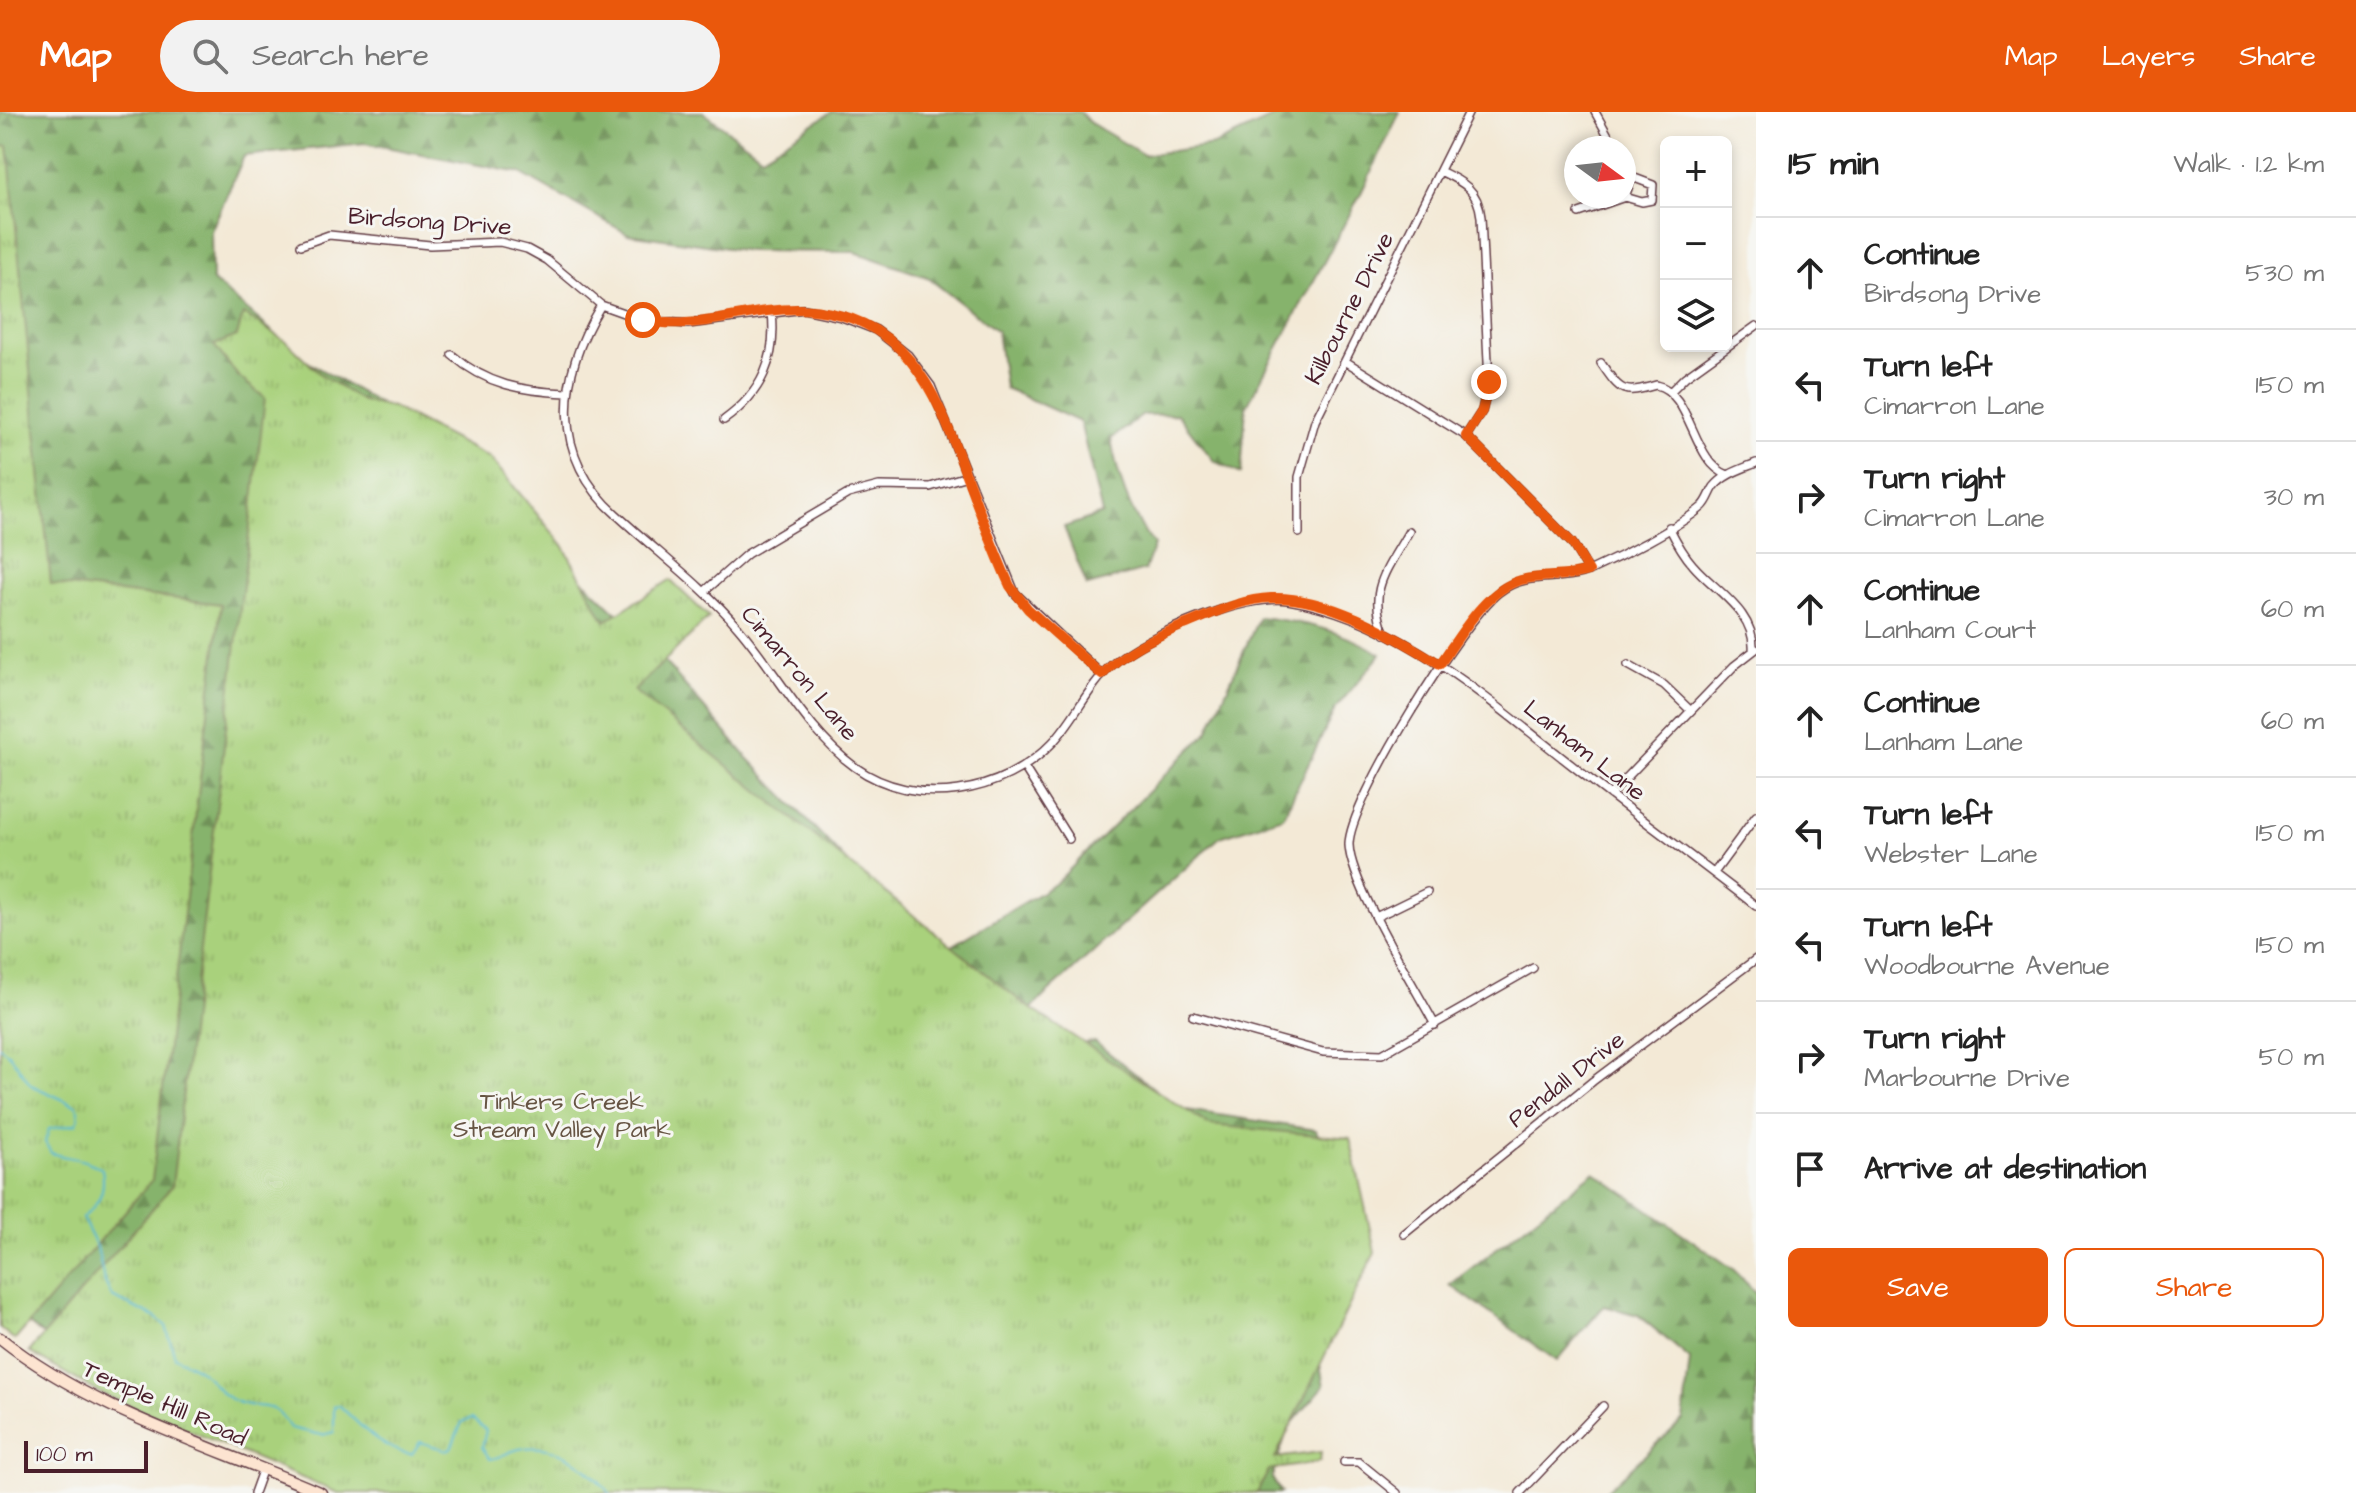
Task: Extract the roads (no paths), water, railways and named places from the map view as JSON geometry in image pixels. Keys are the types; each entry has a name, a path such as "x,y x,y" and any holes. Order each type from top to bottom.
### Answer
{"main road":[{"name":"Temple Hill Road","path":"0,1338 84,1392 321,1493"}],"street":[{"name":"Kilbourne Drive","path":"1299,533 1297,491 1303,459 1320,409 1469,112"},
{"path":"1595,112 1608,136"},
{"path":"1440,171 1471,188 1478,199 1481,217 1489,382 1482,411 1466,436"},
{"path":"1636,179 1653,185 1654,198 1642,202 1636,200"},
{"path":"1579,213 1593,208"},
{"name":"Birdsong Drive","path":"301,245 329,235 430,245 493,241 510,244 547,260 601,305 628,316 672,324 804,309 842,317 876,330 908,355 939,401 1015,593 1102,675"},
{"name":"Cimarron Lane","path":"601,305 578,347 567,393 569,428 581,468 603,502 705,591 745,635 827,742 866,774 907,787 948,791 991,783 1024,767 1061,733 1102,675 1144,643 1224,608 1271,598 1313,605 1382,632"},
{"path":"724,420 744,405 767,371 774,347 772,312"},
{"path":"1671,391 1685,377 1756,326"},
{"path":"452,355 497,384 567,393"},
{"path":"1345,361 1466,436 1572,543 1589,571"},
{"path":"1601,363 1624,390 1634,393 1659,385 1671,391 1712,465 1728,475"},
{"path":"1435,1025 1357,878 1349,845 1366,794 1440,664 1480,611 1507,586 1523,580 1563,578 1589,571 1703,507 1715,486 1728,475 1756,463"},
{"path":"705,591 747,554 848,494 885,486 930,487 967,476"},
{"path":"1610,795 1690,710 1754,650 1755,629 1739,608 1691,564 1669,527"},
{"path":"1382,632 1376,613 1377,588 1409,531"},
{"name":"Lanham Lane","path":"1382,632 1440,664 1756,906"},
{"path":"1628,665 1664,685 1690,710"},
{"path":"1024,767 1069,839"},
{"path":"1714,873 1756,816"},
{"path":"1378,916 1427,892"},
{"name":"Pendall Drive","path":"1404,1234 1593,1081 1756,959"},
{"path":"1193,1016 1323,1052 1382,1054 1533,968"},
{"path":"1520,1493 1603,1406"},
{"path":"1344,1462 1359,1462 1397,1493"},
{"path":"254,1493 263,1468"}],"waterway":[{"path":"0,1047 9,1054 31,1085 77,1106 79,1118 76,1124 49,1129 45,1142 51,1153 102,1169 100,1196 82,1218 97,1247 104,1280 112,1297 155,1317 166,1326 175,1357 200,1371 226,1396 246,1405 272,1409 290,1428 322,1435 334,1432 334,1406 339,1405 381,1443 412,1454 420,1442 446,1450 451,1448 462,1422 472,1419 486,1430 482,1447 490,1459 533,1447 559,1452 581,1465 610,1493"}],"park label":[{"name":"Tinkers Creek Stream Valley Park","path":"562,1115"}]}
